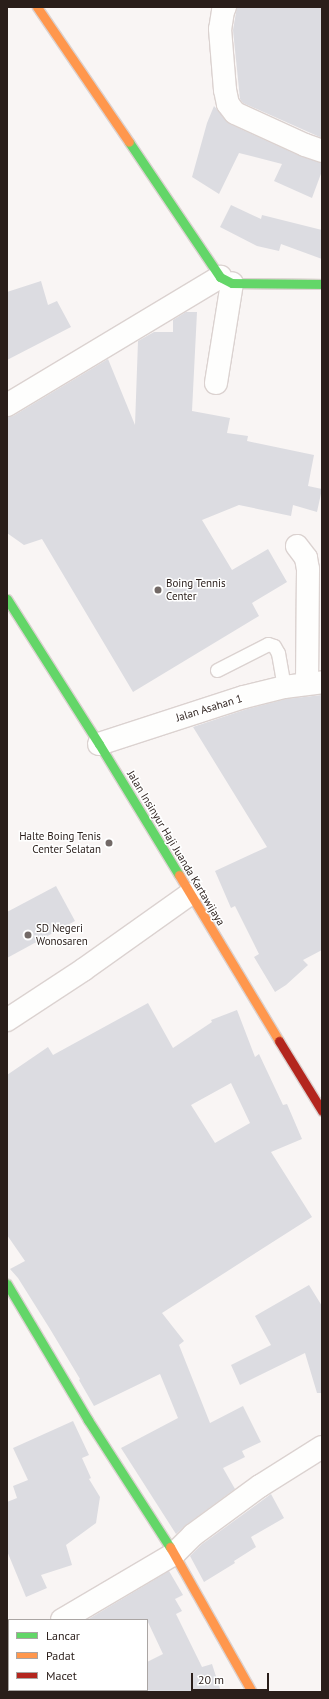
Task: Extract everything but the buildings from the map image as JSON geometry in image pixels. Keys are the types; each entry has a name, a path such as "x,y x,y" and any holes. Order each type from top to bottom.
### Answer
{"street":[{"path":"37,7 226,280 216,383"},
{"path":"226,7 223,11 220,29 225,90 228,104 235,113 305,145 322,151"},
{"path":"7,406 226,280 322,284"},
{"path":"297,546 306,558 308,570 314,682"},
{"name":"Jalan Insinyur Haji Juanda Kartawijaya","path":"7,599 99,744 322,1111"},
{"name":"Jalan Asahan 1","path":"99,744 212,706 284,687 314,682"},
{"path":"7,1020 82,970 190,894"},
{"path":"7,1284 88,1420 174,1554 252,1692"},
{"path":"64,1619 174,1554 193,1536 260,1486 322,1447"}],"lane":[{"path":"217,670 268,644 274,646 278,653 284,687"}],"traffic: fast":[{"path":"129,142 220,277 232,283 322,284"},
{"path":"7,599 99,744 179,875"},
{"path":"7,1284 88,1420 170,1547"}],"traffic: slow":[{"path":"37,7 129,142"},
{"path":"179,875 279,1041"},
{"path":"170,1547 252,1692"}],"traffic: jam":[{"path":"279,1041 322,1111"}],"place":[{"name":"Boing Tennis Center","path":"158,590"},
{"name":"Halte Boing Tenis Center Selatan","path":"109,843"},
{"name":"SD Negeri Wonosaren","path":"28,935"}]}
